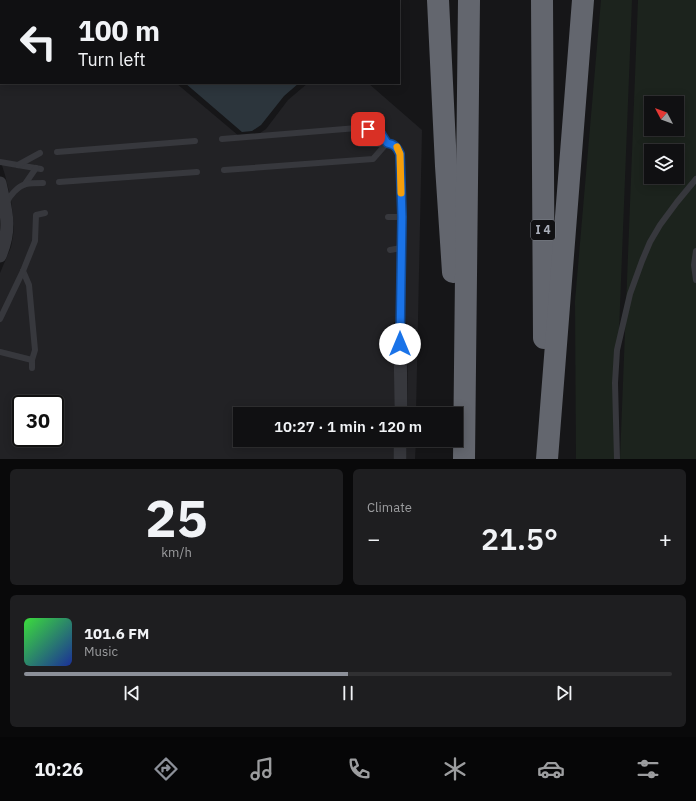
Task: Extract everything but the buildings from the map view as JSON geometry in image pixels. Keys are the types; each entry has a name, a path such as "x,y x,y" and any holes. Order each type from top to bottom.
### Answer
{"highway":[{"path":"438,0 446,166 464,450"},
{"path":"464,450 469,0"},
{"name":"I 4","path":"542,0 546,459"},
{"path":"546,459 583,0"}],"street":[{"path":"0,183 7,221 7,234 0,256"},
{"path":"400,329 401,407"},
{"path":"400,447 400,459"}],"lane":[{"path":"222,140 357,128 379,130 387,143"},
{"path":"58,152 195,141"},
{"path":"224,170 374,160 387,143"},
{"path":"360,144 392,144 397,148 400,154 402,217 400,329"},
{"path":"18,165 40,153"},
{"path":"0,162 39,168 25,184 17,189 5,207"},
{"path":"59,182 197,172"},
{"path":"617,459 615,383 617,350 630,294 650,242 660,225 677,202 696,180"},
{"path":"25,184 42,183"},
{"path":"0,319 35,242 36,215 45,213"},
{"path":"388,217 402,217"},
{"path":"390,250 401,248"},
{"path":"696,251 694,265 696,280"},
{"path":"23,271 29,285 35,350 32,360 32,368"},
{"path":"0,352 32,360"}],"shaded area":[{"path":"601,0 632,0 614,459 576,459 575,301"},
{"path":"638,0 696,0 696,459 620,459"},
{"path":"0,84 177,84 239,136 254,137 266,129 288,100 307,84 369,84 422,130 416,407 408,407 407,323 394,322 394,407 233,407 233,447 393,447 393,459 0,459 0,273 11,247 13,236 14,226 11,200 0,159"},
{"path":"186,84 298,84 284,96 261,125 252,131 242,132"},
{"path":"407,447 416,447 415,459 407,459"}],"slow traffic":[{"path":"397,147 400,154 401,193"}],"route":[{"path":"368,129 379,130 387,143 392,144 397,148 400,154 402,217 400,344"}]}
